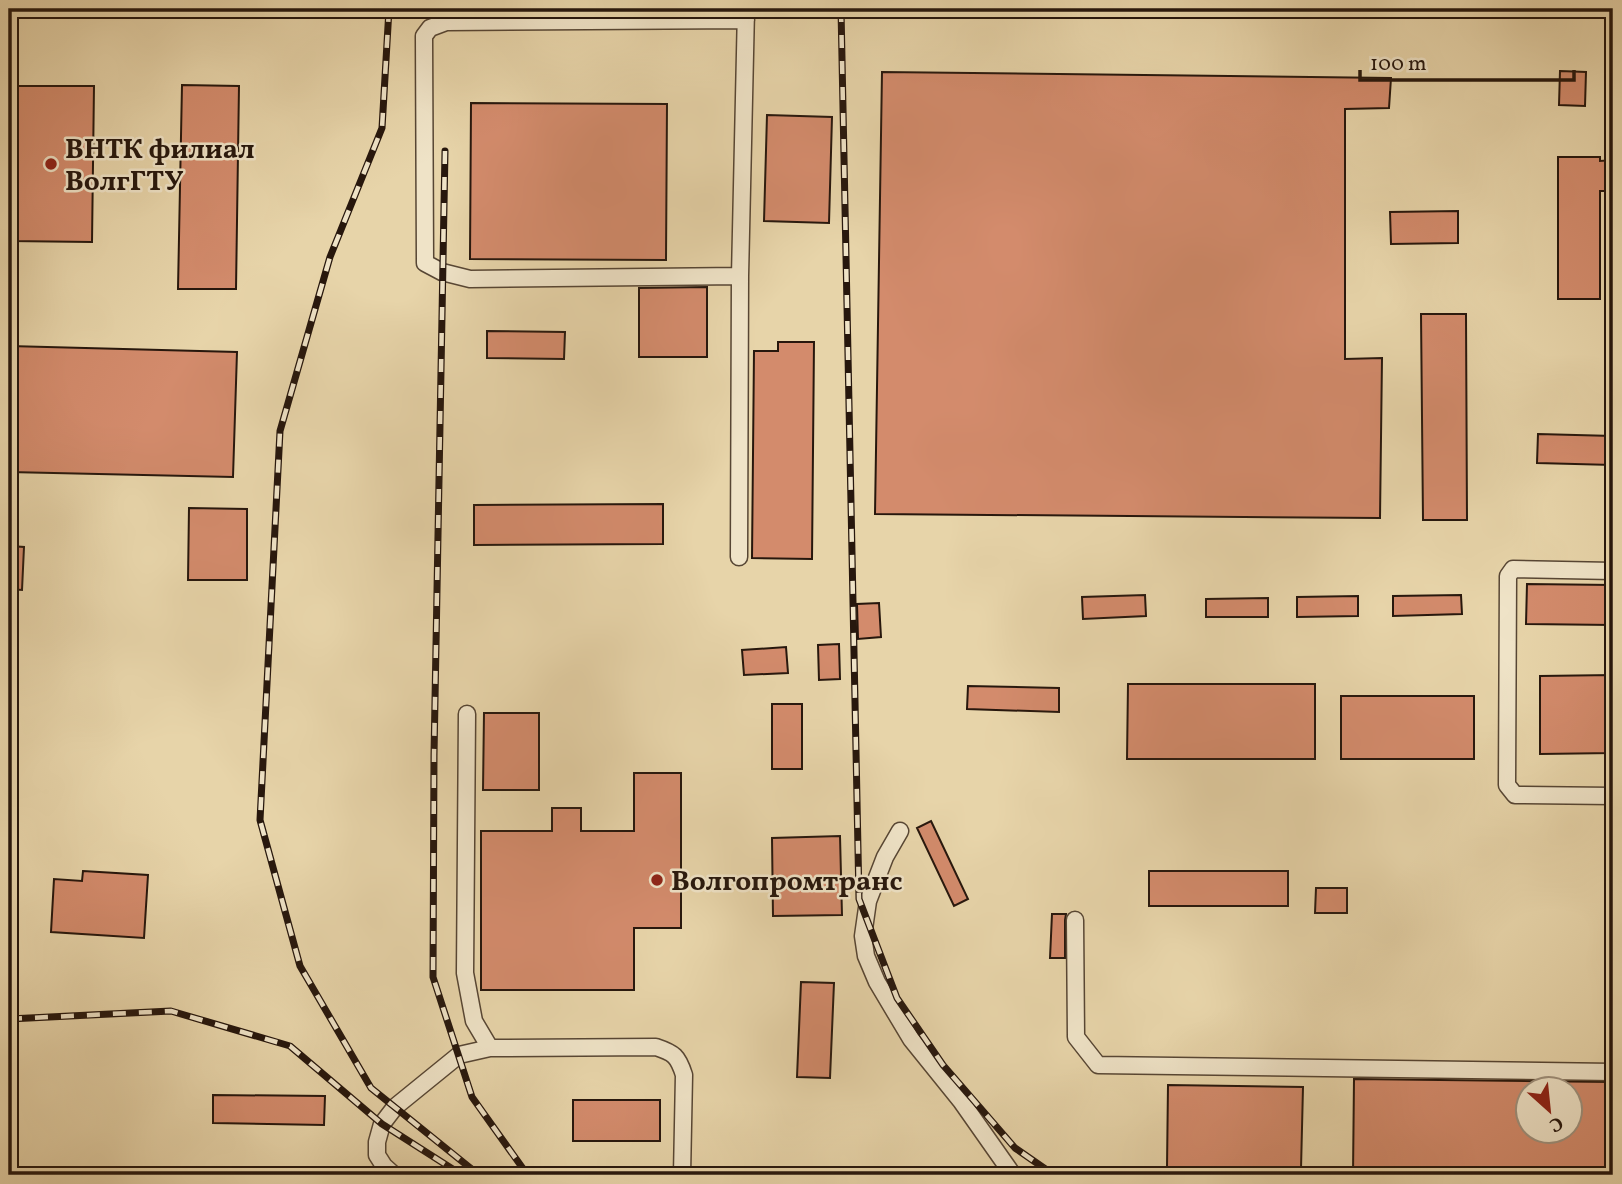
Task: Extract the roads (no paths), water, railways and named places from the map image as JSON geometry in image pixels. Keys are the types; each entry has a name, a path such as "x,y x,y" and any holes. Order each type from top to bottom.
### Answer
{"lane":[{"path":"739,557 740,276 746,15 446,22 430,28 424,36 425,263 442,272 470,279 740,276"},
{"path":"1613,571 1513,569 1508,576 1507,785 1515,795 1613,796"},
{"path":"467,714 464,973 474,1021 491,1048"},
{"path":"900,831 885,857 867,901 863,936 866,956 877,982 911,1039 961,1101 1013,1175"},
{"path":"1075,919 1076,1037 1098,1065 1613,1072"},
{"path":"394,1175 377,1155 382,1124 395,1107 459,1055 491,1048 656,1047 679,1060 684,1075 682,1175"}],"railway":[{"path":"389,9 382,128 330,257 280,431 260,820 300,966 371,1088 479,1175"},
{"path":"841,9 859,899 897,998 943,1065 1015,1148 1054,1175"},
{"path":"445,151 434,755 433,977 472,1097 530,1175"},
{"path":"9,1019 171,1011 290,1046 382,1124 462,1175"}],"place":[{"name":"ВНТК филиал ВолгГТУ","path":"51,164"},
{"name":"Волгопромтранс","path":"657,880"}]}
